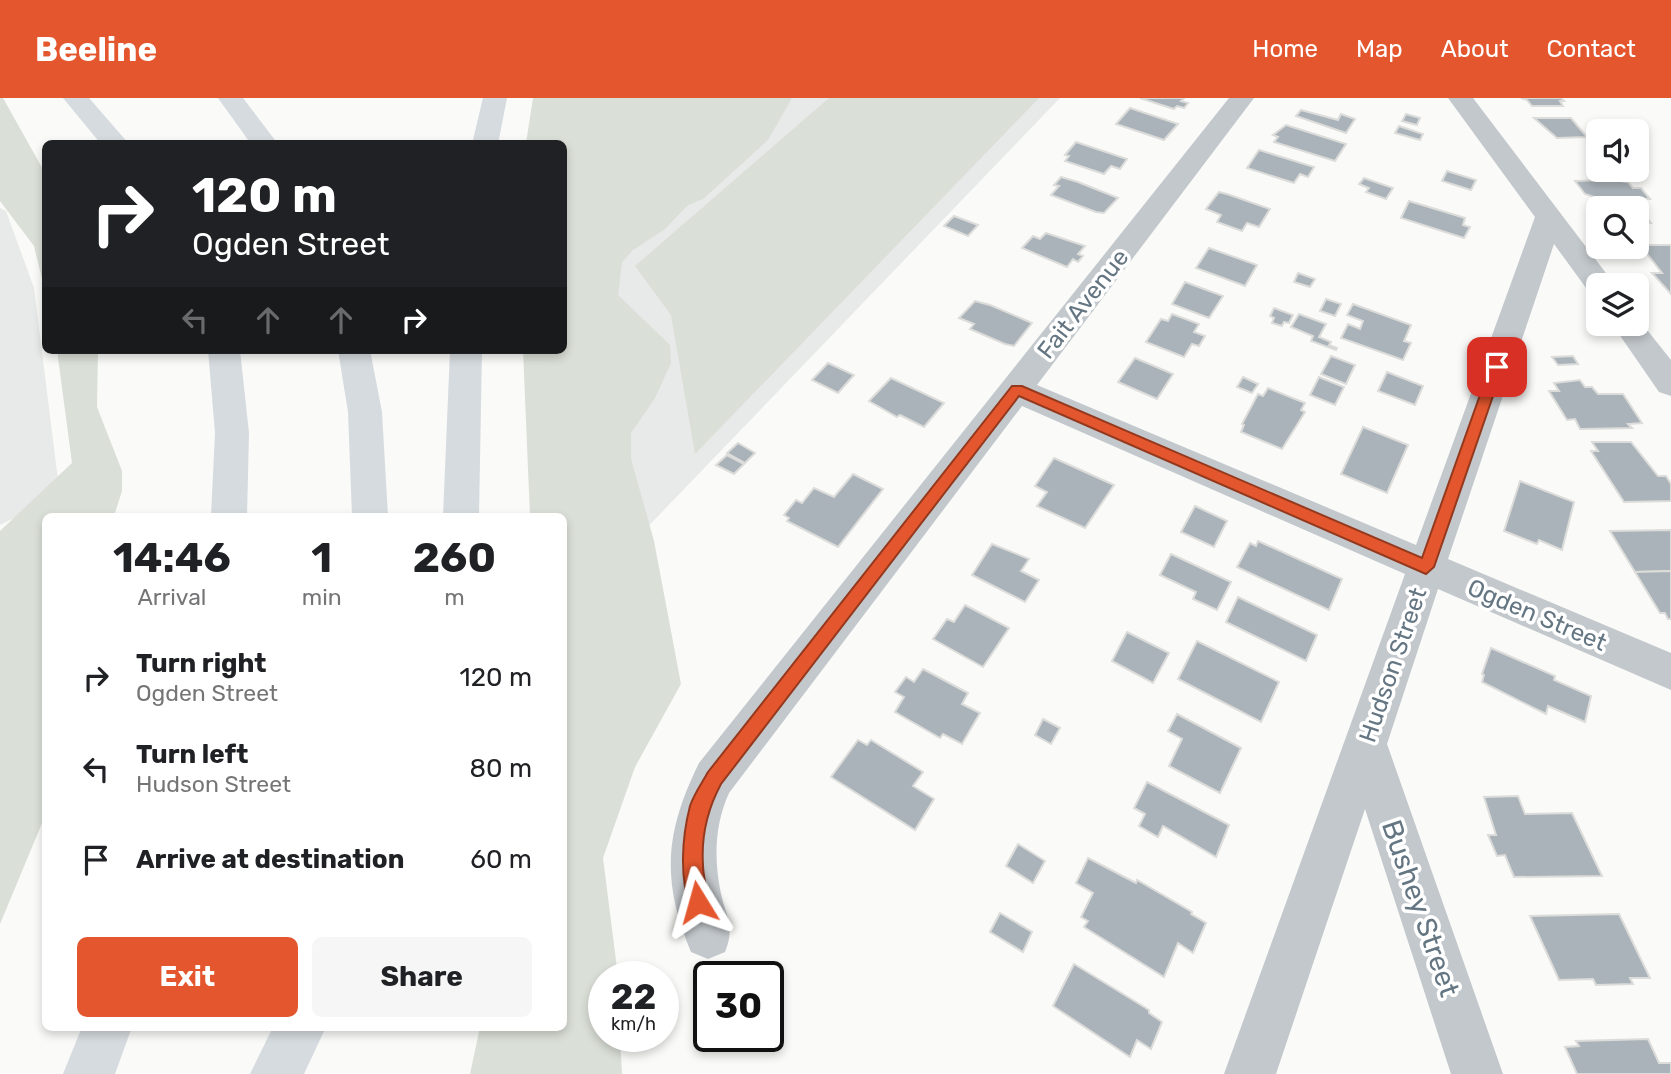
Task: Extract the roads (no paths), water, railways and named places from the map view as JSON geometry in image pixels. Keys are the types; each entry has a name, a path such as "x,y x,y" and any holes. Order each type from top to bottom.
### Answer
{"highway":[{"path":"75,98 122,133"},
{"path":"230,98 262,140"},
{"path":"486,140 495,98"},
{"path":"225,354 232,400 229,513"},
{"path":"355,354 369,466 370,513"},
{"path":"461,513 466,354"},
{"path":"89,1074 105,1031"},
{"path":"275,1074 288,1031"},
{"path":"275,1074 299,1031"}],"street":[{"name":"Fait Avenue","path":"708,934 698,902 693,867 693,838 700,805 714,778 1242,98"},
{"path":"1460,98 1591,273"},
{"name":"Hudson Street","path":"1250,1074 1549,216"},
{"path":"1637,336 1671,384"},
{"name":"Ogden Street","path":"1017,390 1671,672"},
{"name":"Bushey Street","path":"1365,743 1477,1074"}]}
